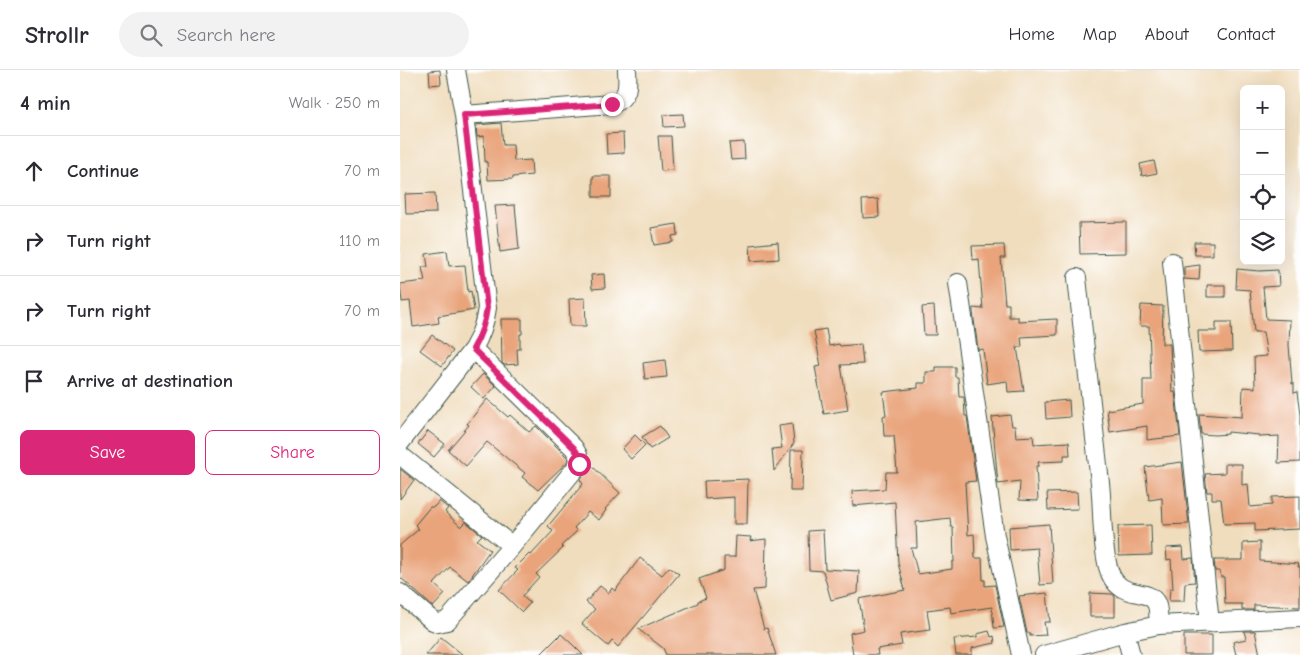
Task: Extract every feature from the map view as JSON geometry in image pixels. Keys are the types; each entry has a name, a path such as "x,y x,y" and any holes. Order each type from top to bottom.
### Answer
{"street":[{"path":"400,443 473,349 482,334 485,322 487,308 464,115 456,70"},
{"path":"464,115 612,104 621,100 627,91 627,70"},
{"path":"1172,262 1210,623"},
{"path":"1077,278 1107,564 1110,576 1116,584 1134,593 1147,594 1156,602 1159,625"},
{"path":"958,283 995,536 1022,655"},
{"path":"400,593 438,624 447,621 579,464 574,448 473,349"},
{"path":"400,455 512,546"},
{"path":"1044,655 1125,632 1159,625 1300,618"},
{"path":"1125,632 1131,655"}],"building":[{"path":"440,70 441,84 430,85 429,71"},
{"path":"683,114 684,126 664,127 663,115"},
{"path":"501,123 503,145 513,145 514,161 531,160 532,175 513,177 513,179 488,180 484,136 477,137 476,125"},
{"path":"623,133 624,153 607,154 606,134"},
{"path":"658,136 671,136 673,170 661,171"},
{"path":"744,142 745,159 731,160 729,143"},
{"path":"1154,161 1157,173 1142,176 1140,164"},
{"path":"593,176 611,176 611,197 593,197"},
{"path":"435,193 436,213 406,214 405,194"},
{"path":"878,199 879,217 863,218 862,200"},
{"path":"515,205 519,249 500,252 495,206"},
{"path":"1126,222 1126,253 1080,254 1079,223"},
{"path":"677,224 678,235 672,236 673,242 654,245 651,228"},
{"path":"778,242 779,259 751,261 750,245"},
{"path":"1194,242 1213,242 1213,255 1195,255"},
{"path":"1004,245 1005,258 1001,258 1005,304 1009,304 1009,317 1018,317 1018,321 1057,319 1057,335 1021,337 1022,347 1017,347 1024,391 1008,392 1007,381 987,384 983,349 978,350 973,308 983,309 979,259 973,260 972,246"},
{"path":"447,251 449,266 465,265 468,292 471,291 474,310 438,316 439,323 413,327 410,301 402,302 400,284 425,281 422,267 428,267 426,254"},
{"path":"1200,265 1199,280 1184,279 1184,267"},
{"path":"1237,269 1278,270 1279,286 1263,287 1266,319 1290,320 1289,345 1292,384 1294,384 1294,393 1297,392 1300,415 1300,462 1278,463 1279,436 1259,437 1259,435 1228,432 1228,434 1215,435 1201,434 1199,414 1242,417 1243,387 1255,388 1254,357 1267,356 1263,332 1254,332 1250,290 1236,289"},
{"path":"604,274 605,288 592,289 591,275"},
{"path":"1207,285 1225,285 1225,297 1207,297"},
{"path":"585,298 586,326 570,326 569,299"},
{"path":"1141,305 1163,306 1162,344 1170,344 1172,392 1175,392 1180,436 1147,440 1147,426 1110,432 1107,410 1143,404 1143,380 1151,380 1149,326 1140,326"},
{"path":"934,306 936,335 924,335 922,307"},
{"path":"501,319 522,319 520,349 517,349 518,364 504,365 502,363"},
{"path":"1216,322 1231,322 1232,351 1199,352 1198,331 1216,331"},
{"path":"826,329 829,346 861,344 863,364 841,365 848,410 824,414 815,367 821,366 814,331"},
{"path":"432,335 453,351 442,366 420,350"},
{"path":"665,360 667,377 645,379 643,363"},
{"path":"936,367 955,367 955,377 958,377 959,397 964,397 965,416 967,416 976,481 965,482 968,535 974,534 975,558 982,558 985,586 995,585 1004,627 994,628 992,607 951,613 950,607 927,610 930,630 900,634 902,645 877,649 878,655 853,655 850,633 864,630 859,599 905,590 898,563 895,502 853,506 852,491 885,489 886,472 897,472 894,436 884,436 883,416 886,415 883,392 918,388 918,383 926,383 926,372 936,372","holes":["950,518 951,527 953,527 954,562 952,562 952,569 918,574 911,548 917,548 916,522"]},
{"path":"483,374 496,386 484,399 471,387"},
{"path":"487,399 508,417 510,415 529,432 536,426 568,458 567,462 538,490 522,477 525,473 487,442 466,466 448,450"},
{"path":"1069,400 1070,417 1046,419 1045,402"},
{"path":"1010,415 1012,426 1015,426 1016,437 1033,436 1034,444 1069,442 1070,455 1064,455 1064,461 1038,462 1039,466 1036,466 1038,501 1019,500 1020,481 998,484 992,417"},
{"path":"792,424 794,443 774,471 772,449 782,448 779,426"},
{"path":"660,426 668,438 650,449 642,437"},
{"path":"428,431 445,444 434,457 418,444"},
{"path":"635,435 645,445 631,459 622,449"},
{"path":"791,450 803,450 802,491 790,491"},
{"path":"1182,462 1189,524 1163,525 1162,498 1149,500 1145,467"},
{"path":"1225,464 1242,464 1242,485 1248,484 1250,507 1272,505 1272,497 1300,496 1300,529 1255,531 1255,523 1224,524 1221,499 1212,499 1212,492 1207,492 1205,474 1225,473"},
{"path":"591,465 620,493 605,509 599,520 588,512 574,528 577,531 561,546 563,548 536,574 539,577 522,596 530,603 522,612 499,590 518,570 515,568 529,554 531,555 553,531 548,526 583,484 580,480"},
{"path":"400,469 414,480 400,499"},
{"path":"748,479 747,524 734,524 734,497 705,499 704,481"},
{"path":"1077,492 1078,509 1048,510 1047,493"},
{"path":"439,501 448,508 445,512 461,527 466,522 482,535 477,540 490,550 468,581 450,567 434,584 445,594 433,607 400,577 400,545 419,529 415,525 430,507 434,507"},
{"path":"1049,524 1053,584 1040,585 1037,548 1010,550 1009,527"},
{"path":"1151,525 1152,555 1119,556 1118,526"},
{"path":"823,530 825,569 859,571 858,593 831,600 823,571 809,570 808,531"},
{"path":"736,536 751,537 750,541 766,539 765,589 753,590 764,629 767,628 776,655 666,655 663,648 638,629 706,598 699,579 724,570 724,557 735,557"},
{"path":"1260,542 1260,561 1299,564 1300,607 1254,605 1254,610 1242,610 1242,604 1225,604 1224,577 1221,577 1220,571 1215,571 1214,560 1243,560 1243,543"},
{"path":"1183,547 1184,559 1193,558 1195,582 1185,583 1184,601 1169,601 1170,589 1173,589 1171,559 1167,560 1166,548"},
{"path":"640,558 662,575 669,567 679,574 618,647 612,641 608,646 582,624 595,609 586,602 600,586 609,593 612,588 615,591"},
{"path":"1047,593 1050,622 1044,622 1046,635 1030,636 1030,633 1027,633 1019,596"},
{"path":"1090,593 1112,594 1115,596 1115,617 1090,617"},
{"path":"989,631 991,637 994,636 995,643 972,648 972,655 956,655 954,639 977,637 977,634"},
{"path":"1244,631 1255,631 1260,655 1236,655 1233,642 1246,639"},
{"path":"561,634 573,645 583,655 540,655"},
{"path":"1184,635 1212,635 1212,655 1184,655"},
{"path":"441,637 463,655 426,655"}],"route":[{"path":"579,464 578,454 574,448 473,349 482,334 487,308 464,115 612,104"}]}
